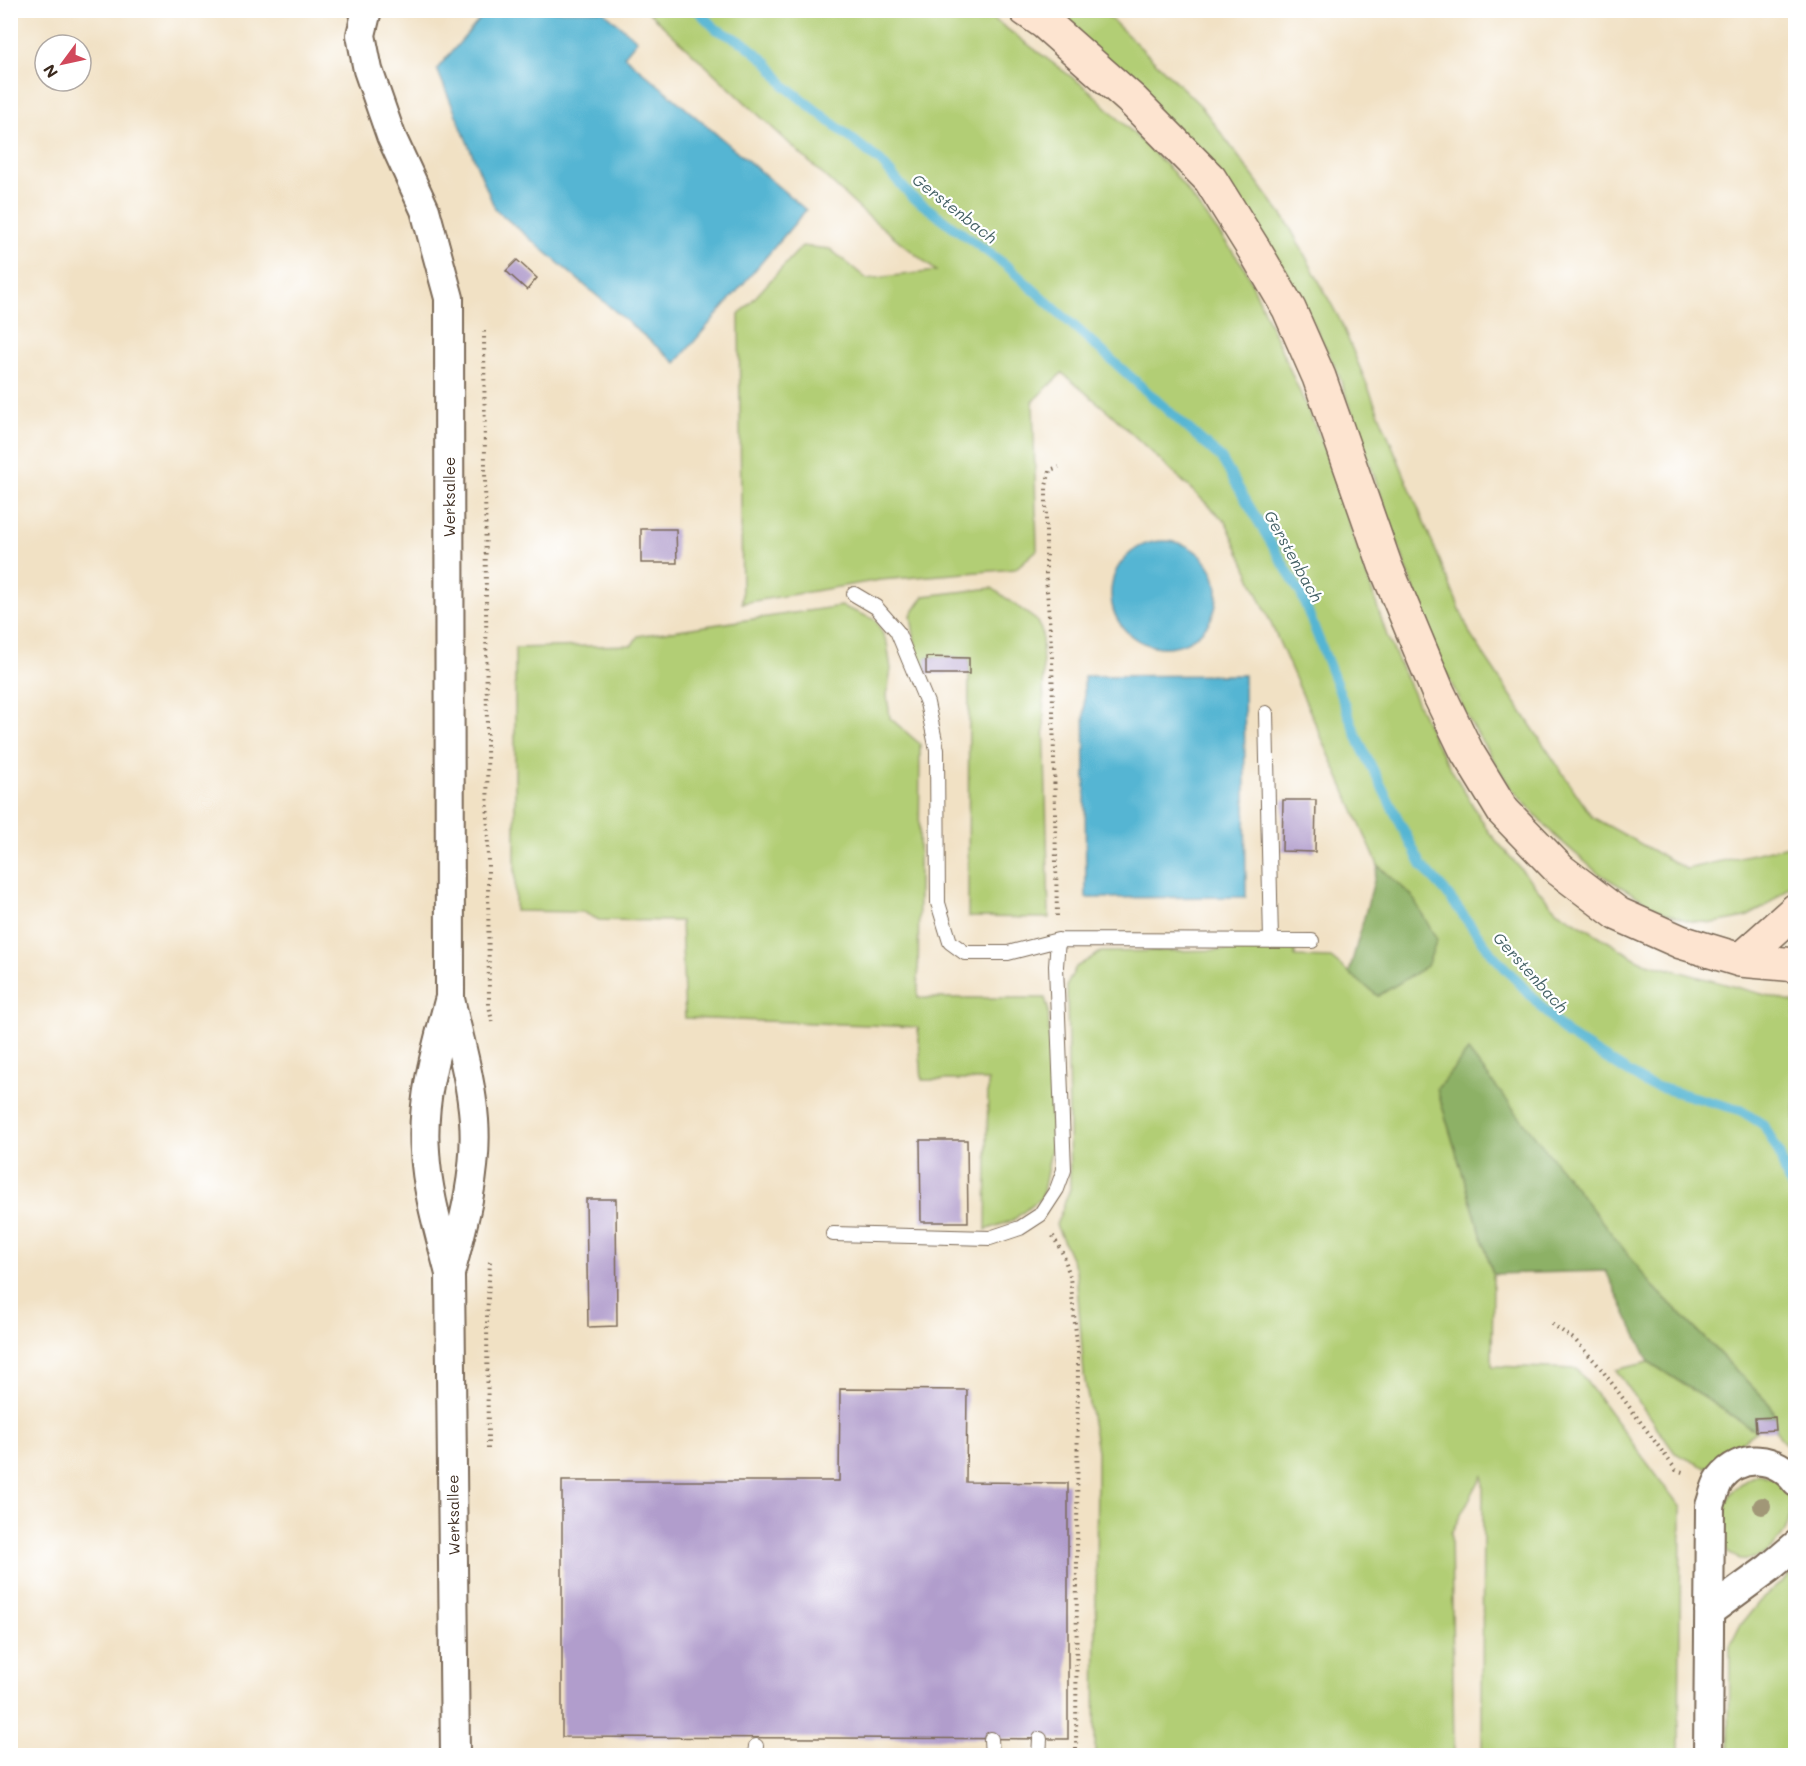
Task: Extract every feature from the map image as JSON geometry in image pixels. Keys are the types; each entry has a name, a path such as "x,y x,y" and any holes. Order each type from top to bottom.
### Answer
{"street":[{"name":"Werksallee","path":"367,10 361,35 368,70 391,136 425,210 449,298 450,999 464,1056 474,1122 474,1157 470,1186 450,1274"},
{"path":"1026,10 1132,100 1210,179 1255,251 1288,309 1319,377 1385,565 1438,692 1467,752 1503,811 1560,870 1618,914 1681,942 1740,960 1796,965"},
{"path":"1740,960 1796,910"},
{"name":"Werksallee","path":"450,999 431,1077 425,1115 424,1151 436,1217 450,1274 455,1755"},
{"path":"1708,1755 1710,1506 1719,1480 1735,1464 1763,1459 1787,1471 1796,1482"},
{"path":"1709,1612 1796,1545"}],"lane":[{"path":"854,594 876,607 897,631 927,703 937,750 938,903 950,942 965,953 1008,953 1058,940 1312,941"},
{"path":"1266,713 1271,941"},
{"path":"833,1234 990,1238 1020,1228 1040,1215 1057,1189 1064,1170 1056,966 1058,940"},
{"path":"991,1739 992,1755"},
{"path":"1039,1755 1040,1739"}],"path":[{"path":"1058,940 1052,657 1046,577 1046,486 1050,470 1059,467"},
{"path":"1040,1215 1064,1256 1070,1277 1078,1352 1076,1755"},
{"path":"1552,1324 1575,1340 1599,1366 1677,1470 1719,1480"}],"green space":[{"path":"647,11 983,11 1089,90 1173,172 1245,268 1322,442 1387,636 1435,742 1488,831 1556,910 1640,961 1795,1003 1795,1450 1779,1436 1770,1405 1652,1285 1437,1089 1493,1274 1492,1366 1577,1369 1681,1508 1679,1755 1482,1755 1483,1474 1451,1533 1454,1755 1095,1755 1097,1451 1084,1375 1076,1269 1056,1225 1070,1189 1067,985 1076,967 1101,952 1295,949 1295,957 1331,958 1378,996 1412,896 1378,865 1226,522 1110,413 1062,373 1033,401 1037,550 1015,569 880,580 742,603 739,315 802,246 830,249 867,279 936,271 862,211"},
{"path":"1048,11 1099,11 1109,17 1201,106 1287,222 1341,322 1471,636 1592,817 1686,869 1789,846 1795,789 1795,878 1786,890 1763,908 1746,917 1714,923 1689,921 1663,912 1598,873 1554,835 1510,787 1470,722 1436,652 1338,373 1296,289"},
{"path":"992,588 1036,620 1042,632 1049,918 968,917 969,658 927,657 926,674 919,671 911,615 924,596"},
{"path":"841,606 876,620 887,643 891,669 887,695 890,718 920,744 918,998 1045,998 1048,1008 1051,1064 1051,1150 1042,1197 1013,1220 986,1230 988,1080 922,1080 918,1027 685,1018 681,921 599,920 583,912 515,911 515,648 632,645 638,636"},
{"path":"1378,866 1412,896 1437,940 1427,966 1378,996 1349,973"},
{"path":"1468,1051 1652,1285 1770,1405 1775,1417 1755,1418 1756,1431 1649,1362 1606,1271 1493,1274 1437,1089"},
{"path":"1649,1362 1756,1431 1706,1468 1675,1453 1616,1370"},
{"path":"1758,1474 1780,1482 1787,1493 1790,1506 1789,1519 1777,1543 1767,1552 1755,1558 1741,1559 1728,1553 1724,1540 1725,1506 1736,1488"},
{"path":"1795,1570 1795,1755 1729,1755 1730,1646 1740,1626 1759,1602"}],"water":[{"path":"487,11 603,11 637,40 624,56 806,210 676,363 495,209 437,69"},
{"path":"1164,541 1184,545 1202,556 1213,574 1217,594 1213,614 1202,632 1184,643 1164,647 1144,643 1126,632 1115,614 1111,594 1115,574 1126,556 1144,545"},
{"path":"1244,675 1246,897 1086,898 1084,676"}],"building":[{"path":"517,260 537,278 527,290 506,271"},
{"path":"641,529 676,529 677,563 641,563"},
{"path":"926,657 969,658 969,674 926,674"},
{"path":"1283,800 1316,800 1315,852 1282,851"},
{"path":"920,1140 967,1140 968,1222 921,1222"},
{"path":"586,1199 616,1199 617,1326 588,1327"},
{"path":"840,1389 967,1390 966,1482 1068,1483 1068,1739 562,1737 562,1481 839,1481"},
{"path":"1775,1417 1776,1430 1756,1431 1755,1418"}],"waterway":[{"name":"Gerstenbach","path":"697,10 716,29 744,43 767,62 785,86 881,162 911,196 1007,266 1221,458 1301,594 1360,744 1422,866 1445,891 1493,955 1567,1034 1647,1084 1740,1110 1764,1125 1779,1153 1788,1181 1796,1192"}]}
